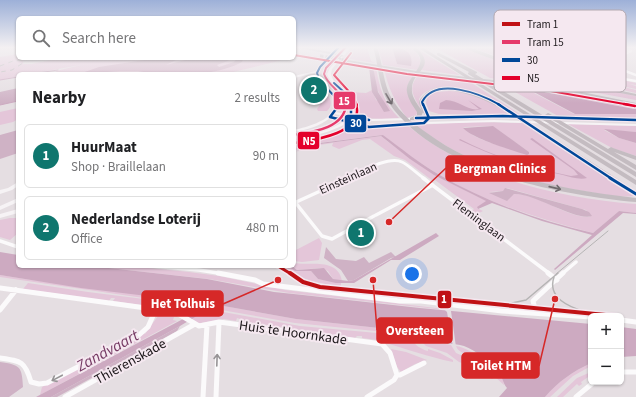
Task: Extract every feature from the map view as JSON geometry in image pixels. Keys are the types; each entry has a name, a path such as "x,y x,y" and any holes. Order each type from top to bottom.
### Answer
{"highway":[{"path":"380,66 382,82 387,94 400,113 417,129 454,152 508,175 573,192 636,200"},
{"path":"412,119 420,114 409,91 410,84 422,66"},
{"path":"449,66 466,76 484,79 494,83"},
{"path":"456,66 494,91"},
{"path":"459,66 494,86"},
{"path":"429,118 422,105 422,98 430,92 458,90 490,99 636,194"},
{"path":"495,92 546,127 636,183"},
{"path":"504,92 636,175"},
{"path":"509,92 636,168"},
{"path":"623,92 636,95"},
{"path":"412,119 495,116 636,120"},
{"path":"424,123 429,118"},
{"path":"569,128 611,149 636,158"},
{"path":"560,136 591,160 636,190"}],"main road":[{"path":"317,74 323,66"},
{"path":"334,66 329,76 351,103 353,109 347,122 334,129"},
{"path":"383,66 494,81"},
{"path":"386,66 494,79"},
{"path":"296,77 317,74"},
{"path":"296,130 318,125 330,117 337,105 336,98 320,81 317,74"},
{"path":"577,92 636,104"},
{"path":"589,92 636,101"},
{"path":"334,112 376,121 412,119"},
{"path":"330,117 357,125"},
{"path":"296,138 357,125 374,126 500,121 636,124"},
{"path":"0,192 16,185"},
{"path":"0,208 16,201"},
{"path":"0,216 16,212"}],"street":[{"path":"626,71 636,75"},
{"path":"626,79 636,81"},
{"name":"Einsteinlaan","path":"296,201 386,161 402,161"},
{"name":"Fleminglaan","path":"402,161 557,280"},
{"path":"296,204 322,236 332,239 433,185"},
{"path":"0,241 16,246"},
{"path":"536,313 533,302 576,262"},
{"path":"169,268 223,274 291,289 400,301 421,301 588,317"},
{"path":"0,288 156,310 182,315 193,324"},
{"path":"0,310 16,290"},
{"name":"Thierenskade","path":"0,358 21,361 26,365 31,382 39,384 47,383 139,335 148,327 156,310"},
{"path":"624,320 636,322"},
{"path":"216,397 219,322"},
{"name":"Huis te Hoornkade","path":"193,324 207,325 219,322 382,344 386,346 397,374"},
{"name":"Thierenskade","path":"65,397 193,324"},
{"path":"203,397 207,325"},
{"path":"371,396 394,380 397,374 400,375 424,363"},
{"path":"624,372 636,372"},
{"path":"576,397 590,385"}],"shaded area":[{"path":"0,66 78,66 41,72 16,72 16,76 0,80"},
{"path":"79,66 260,66 233,72 56,71"},
{"path":"108,66 218,66 219,67 234,66 210,72 85,72"},
{"path":"387,66 419,66 418,70"},
{"path":"423,66 444,66 460,75 422,70"},
{"path":"467,66 494,66 494,78 490,78"},
{"path":"369,67 373,67 378,92 390,111 384,112 372,92"},
{"path":"373,67 376,67 386,101 399,118 369,118 358,115 355,112 354,104 347,93 349,92 366,93 372,90 376,100 385,105 376,87"},
{"path":"384,68 415,73 407,87 418,112 416,115 407,118 390,88"},
{"path":"419,74 467,80 521,115 512,113 493,99 482,94 463,89 442,87 432,89 424,93 419,99 420,108 412,91 413,83"},
{"path":"626,81 636,83 636,85 629,84 636,86 636,89 626,87"},
{"path":"16,88 16,101 0,105 0,92"},
{"path":"626,88 636,90 636,93 626,91"},
{"path":"457,91 474,95 510,115 439,114 429,111 426,103 427,97 436,92"},
{"path":"515,92 544,92 534,93 574,114 636,114 636,119 558,116"},
{"path":"534,92 544,92 636,109 636,114 575,114"},
{"path":"544,92 568,92 636,104 636,109"},
{"path":"593,92 617,92 636,96 636,100"},
{"path":"328,96 331,103 329,109 327,111 318,111 317,109 320,105 315,100"},
{"path":"446,100 472,109 479,109 468,100 482,109 472,111 439,109 440,103"},
{"path":"16,108 16,120 0,125 0,112"},
{"path":"472,122 522,123 634,196 617,196 566,188 498,170 455,151 416,125","holes":["494,127 529,152 504,147 485,141 469,133 463,128"]},
{"path":"568,124 636,126 636,132 604,130 619,138 636,143 636,156 612,148"},
{"path":"408,126 432,144 487,172 545,190 606,201 636,204 636,213 619,211 593,233 553,222 494,202 456,184 403,151 383,135 310,144 296,150 296,140 333,135 357,127 384,128","holes":["507,188 586,210 590,217 572,214 532,197 514,194 510,196 489,192 503,191"]},
{"path":"493,126 529,152 529,154 527,155 484,140 463,128"},
{"path":"604,129 636,132 636,143 619,138"},
{"path":"16,131 16,154 0,159 0,135"},
{"path":"383,135 410,156 438,174 494,202 553,223 593,233 619,211 636,214 623,213 555,270 554,269 592,235 542,221 492,203 478,209 477,207 486,201 434,175 410,159 381,136 313,145 296,151 312,144"},
{"path":"381,136 432,172 487,201 477,208 483,211 477,214 471,212 474,209 435,180 433,181 405,160 394,156 370,139 362,140 339,149 332,146 333,143 313,146 296,152 313,145"},
{"path":"532,138 587,178 575,178 523,165 497,156 459,140 460,139 500,157 528,166 571,176 578,175 574,170 530,139"},
{"path":"505,188 582,209 589,212 592,216 585,217 576,215 522,195 514,194 507,201 489,193 503,191"},
{"path":"16,218 16,235 10,240 0,237 0,220"},
{"path":"436,233 439,236 400,260 391,260 354,283 336,283 318,279 311,271 295,271 291,268 297,270 324,268 333,279 348,281 354,280"},
{"path":"319,238 322,243 319,260 296,261 296,250"},
{"path":"326,247 336,259 356,261 364,257 369,263 391,252 396,257 391,258 354,280 348,281 341,270 324,258"},
{"path":"0,252 16,255 16,268 109,268 207,279 274,292 420,308 588,324 588,365 566,377 545,397 499,397 507,388 500,374 487,361 473,350 464,346 427,341 425,333 296,319 218,305 210,308 51,397 36,397 205,307 205,303 81,288 0,275"},
{"path":"296,263 322,264 335,268 342,281 333,279 328,271 320,268 297,270 294,268 296,268"},
{"path":"108,268 148,268 189,272 219,276 285,290 446,310 289,293 209,279"},
{"path":"286,268 292,268 298,271 311,271 318,279 341,283 341,286 325,284 303,278"},
{"path":"0,275 205,303 205,307 0,277"},
{"path":"28,283 152,300 149,306 113,301 115,298 111,298 109,301 23,289"},
{"path":"218,305 296,319 425,333 427,341 451,345 456,353 475,361 476,368 459,362 447,353 426,346 415,335 295,323 210,308"},
{"path":"207,309 300,326 377,333 377,340 362,338 362,336 357,336 355,338 240,321 240,319 237,318 236,321 224,319 198,323 191,318"},
{"path":"158,316 174,317 173,320 177,321 40,395 42,387 144,333 145,334"},
{"path":"180,326 177,331 57,397 51,397"},
{"path":"624,327 636,329 636,356 624,357"},
{"path":"379,333 411,338 420,348 440,353 453,360 453,362 379,341"},
{"path":"456,346 485,360 498,372 504,385 495,377 492,379 481,371 479,361 462,353"},
{"path":"391,349 406,352 427,360 415,364 401,372 397,367"},
{"path":"0,362 12,364 21,371 23,387 9,397 0,397"},
{"path":"588,365 588,368 573,376 550,397 545,397 566,377"},
{"path":"588,373 588,377 581,382 582,384 579,386 577,384 563,397 557,397 577,378"}],"pier":[{"path":"444,309 452,309 451,311 456,347 453,347 447,312"}],"waterway":[{"path":"44,72 58,70"},
{"path":"0,80 16,77"},
{"path":"0,105 16,101"}],"tram line":[{"name":"15","path":"296,135 332,124 340,119 345,113 346,105 342,95 329,83 325,77 324,74 328,66"},
{"path":"556,274 608,231"},
{"name":"1","path":"281,268 303,282 320,287 588,313"},
{"path":"512,303 526,300 558,273"},
{"path":"554,277 554,291 557,296 567,304 586,312"}],"railway":[{"path":"0,72 12,70 19,66"}],"transit line":[{"name":"30","path":"321,66 317,73 320,81 336,98 336,109 330,117 369,127 424,123 429,118 422,102 426,95 432,92 447,89 463,91 493,101 507,109 559,145 636,194"},
{"name":"N5","path":"296,143 315,140 339,132 349,127 356,119 358,110 355,99 334,75 341,66"},
{"name":"N5","path":"357,66 407,74 494,84"},
{"name":"30","path":"334,83 348,97 352,111 351,116 369,120"},
{"name":"N5","path":"556,92 635,106"},
{"name":"30","path":"416,118 503,116 636,120"}],"place":[{"name":"Nederlandse Loterij","path":"314,90"},
{"name":"Bergman Clinics","path":"389,222"},
{"name":"HuurMaat","path":"361,233"},
{"name":"Het Tolhuis","path":"278,280"},
{"name":"Oversteen","path":"373,280"},
{"name":"Toilet HTM","path":"555,299"}],"water label":[{"name":"Zandvaart","path":"107,350"}]}
